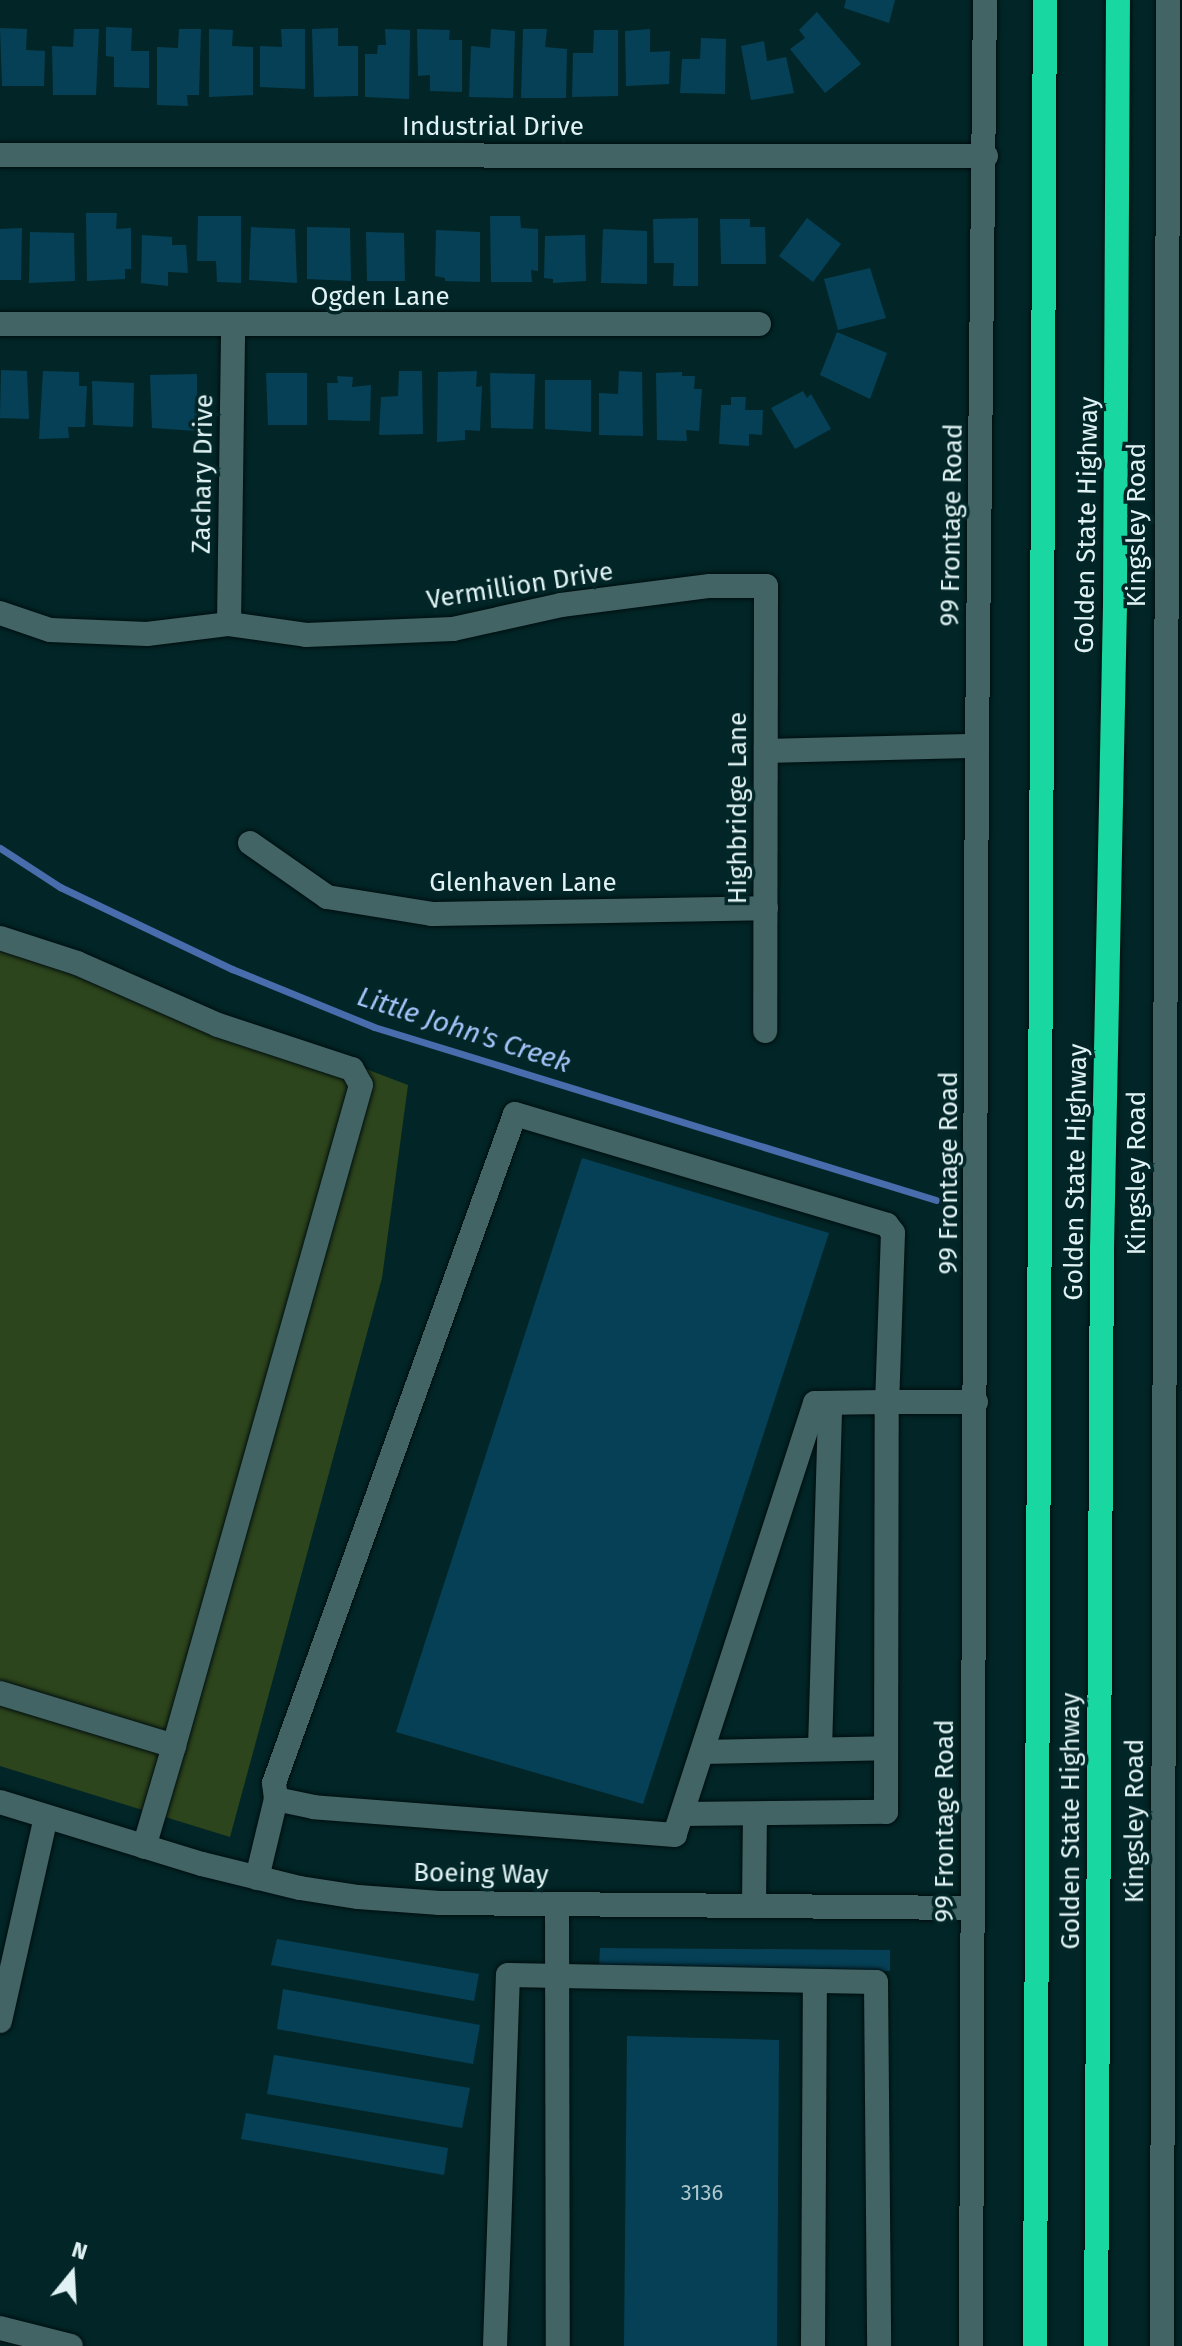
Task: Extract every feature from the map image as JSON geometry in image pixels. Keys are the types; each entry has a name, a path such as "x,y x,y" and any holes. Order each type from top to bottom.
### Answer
{"highway":[{"name":"Golden State Highway","path":"1035,2346 1045,0"},
{"name":"Golden State Highway","path":"1096,2346 1102,1248 1115,623 1118,0"}],"street":[{"name":"99 Frontage Road","path":"971,2346 977,746 986,156 985,0"},
{"name":"Kingsley Road","path":"1168,0 1174,305 1173,1899 1169,2332"},
{"name":"Industrial Drive","path":"0,155 986,156"},
{"name":"Ogden Lane","path":"0,324 759,324"},
{"name":"Zachary Drive","path":"229,624 233,325"},
{"name":"Vermillion Drive","path":"0,613 50,630 147,634 229,624 306,635 453,629 561,605 710,586 766,586"},
{"name":"Highbridge Lane","path":"765,1031 766,586"},
{"path":"766,751 977,746"},
{"name":"Glenhaven Lane","path":"250,843 327,897 432,914 766,908"},
{"path":"0,938 77,963 218,1025 352,1069 361,1085 144,1847"},
{"path":"257,1878 276,1799 274,1783 279,1768 515,1114 887,1225 893,1233 887,1402 886,1812 682,1814"},
{"path":"276,1799 314,1807 675,1835 815,1403 976,1402"},
{"path":"820,1749 830,1403"},
{"path":"0,1693 174,1746"},
{"path":"702,1752 886,1748"},
{"name":"Boeing Way","path":"0,1802 257,1878 358,1897 440,1903 973,1908"},
{"path":"754,1906 755,1814"},
{"path":"0,2021 46,1817"},
{"path":"557,1904 558,2346"},
{"path":"495,2346 508,1975 876,1982 879,2346"},
{"path":"813,2346 815,1981"},
{"path":"3,2335 71,2346"}],"green space":[{"path":"0,930 408,1085 382,1278 230,1837 0,1766"}],"building":[{"path":"846,0 895,0 889,23 844,8"},
{"path":"817,12 861,64 825,93 790,49 805,38 799,30"},
{"path":"106,27 132,28 131,51 149,51 149,88 114,87 114,57 106,56"},
{"path":"0,28 27,29 26,50 45,51 44,86 2,86"},
{"path":"338,28 338,46 358,46 358,96 314,97 312,29"},
{"path":"74,29 99,29 96,95 53,95 52,46 73,47"},
{"path":"179,29 201,29 199,95 187,95 188,106 157,105 157,47 178,48"},
{"path":"209,29 233,30 232,46 253,47 253,95 209,97"},
{"path":"281,29 305,29 305,89 260,87 260,46 282,47"},
{"path":"385,29 410,30 409,99 365,97 365,54 377,54 378,45 386,45"},
{"path":"417,29 450,30 449,40 462,40 462,92 430,91 430,75 418,76"},
{"path":"491,29 515,31 513,98 469,97 471,46 490,48"},
{"path":"523,29 547,29 545,47 567,49 566,98 521,98"},
{"path":"650,29 650,52 670,51 669,84 626,86 625,31"},
{"path":"594,30 618,30 618,96 572,97 573,53 593,53"},
{"path":"701,38 726,39 725,94 680,93 682,59 700,59"},
{"path":"764,41 767,61 786,57 794,93 751,100 741,46"},
{"path":"86,213 117,213 116,229 131,228 131,269 125,269 125,279 87,281"},
{"path":"198,216 241,216 241,283 217,282 216,261 197,261"},
{"path":"490,216 520,216 521,228 538,229 538,271 531,270 532,282 491,282"},
{"path":"698,218 698,286 673,286 674,263 654,263 653,219"},
{"path":"807,218 841,244 813,282 779,256"},
{"path":"720,219 750,219 750,227 765,227 766,264 721,264"},
{"path":"251,227 295,229 297,283 249,280"},
{"path":"307,227 350,228 351,281 307,279"},
{"path":"22,228 21,280 0,280 0,229"},
{"path":"603,229 647,231 647,284 601,283"},
{"path":"436,230 480,232 480,282 445,281 445,278 435,276"},
{"path":"30,232 74,233 75,281 29,283"},
{"path":"366,232 404,233 405,281 367,281"},
{"path":"142,235 172,237 172,245 186,245 188,273 168,272 168,286 141,283"},
{"path":"585,235 586,281 553,283 553,279 544,278 545,236"},
{"path":"870,268 886,318 838,330 824,279"},
{"path":"837,332 887,353 870,399 820,375"},
{"path":"1,370 27,371 29,419 0,418"},
{"path":"43,371 79,372 79,386 87,386 85,427 68,427 69,438 39,439"},
{"path":"399,371 422,371 423,434 379,435 381,397 398,396"},
{"path":"477,371 476,387 482,386 480,431 465,430 465,440 437,442 438,372"},
{"path":"619,371 642,372 643,436 599,435 599,393 618,394"},
{"path":"682,372 682,376 695,376 694,389 702,389 699,431 686,430 687,441 657,440 656,373"},
{"path":"266,373 307,373 307,425 268,425"},
{"path":"490,373 535,374 533,429 491,428"},
{"path":"197,374 197,431 152,428 150,375"},
{"path":"337,376 353,377 352,387 371,385 370,421 328,420 327,383 338,383"},
{"path":"545,380 591,380 591,432 545,429"},
{"path":"92,381 134,383 133,427 93,425"},
{"path":"803,391 807,398 811,394 831,429 795,449 771,408"},
{"path":"731,397 746,397 745,410 763,410 762,435 749,434 749,446 719,444 721,405 731,405"},
{"path":"582,1158 829,1233 643,1804 396,1732"},
{"path":"277,1939 479,1974 474,2001 271,1965"},
{"path":"600,1948 890,1950 890,1971 599,1969"},
{"path":"283,1989 480,2025 473,2064 277,2029"},
{"path":"627,2036 779,2040 777,2346 624,2346"},
{"path":"274,2055 470,2088 462,2128 267,2094"},
{"path":"246,2113 448,2148 444,2175 241,2139"}],"waterway":[{"name":"Little John's Creek","path":"0,848 60,887 232,969 374,1027 936,1200"}]}
